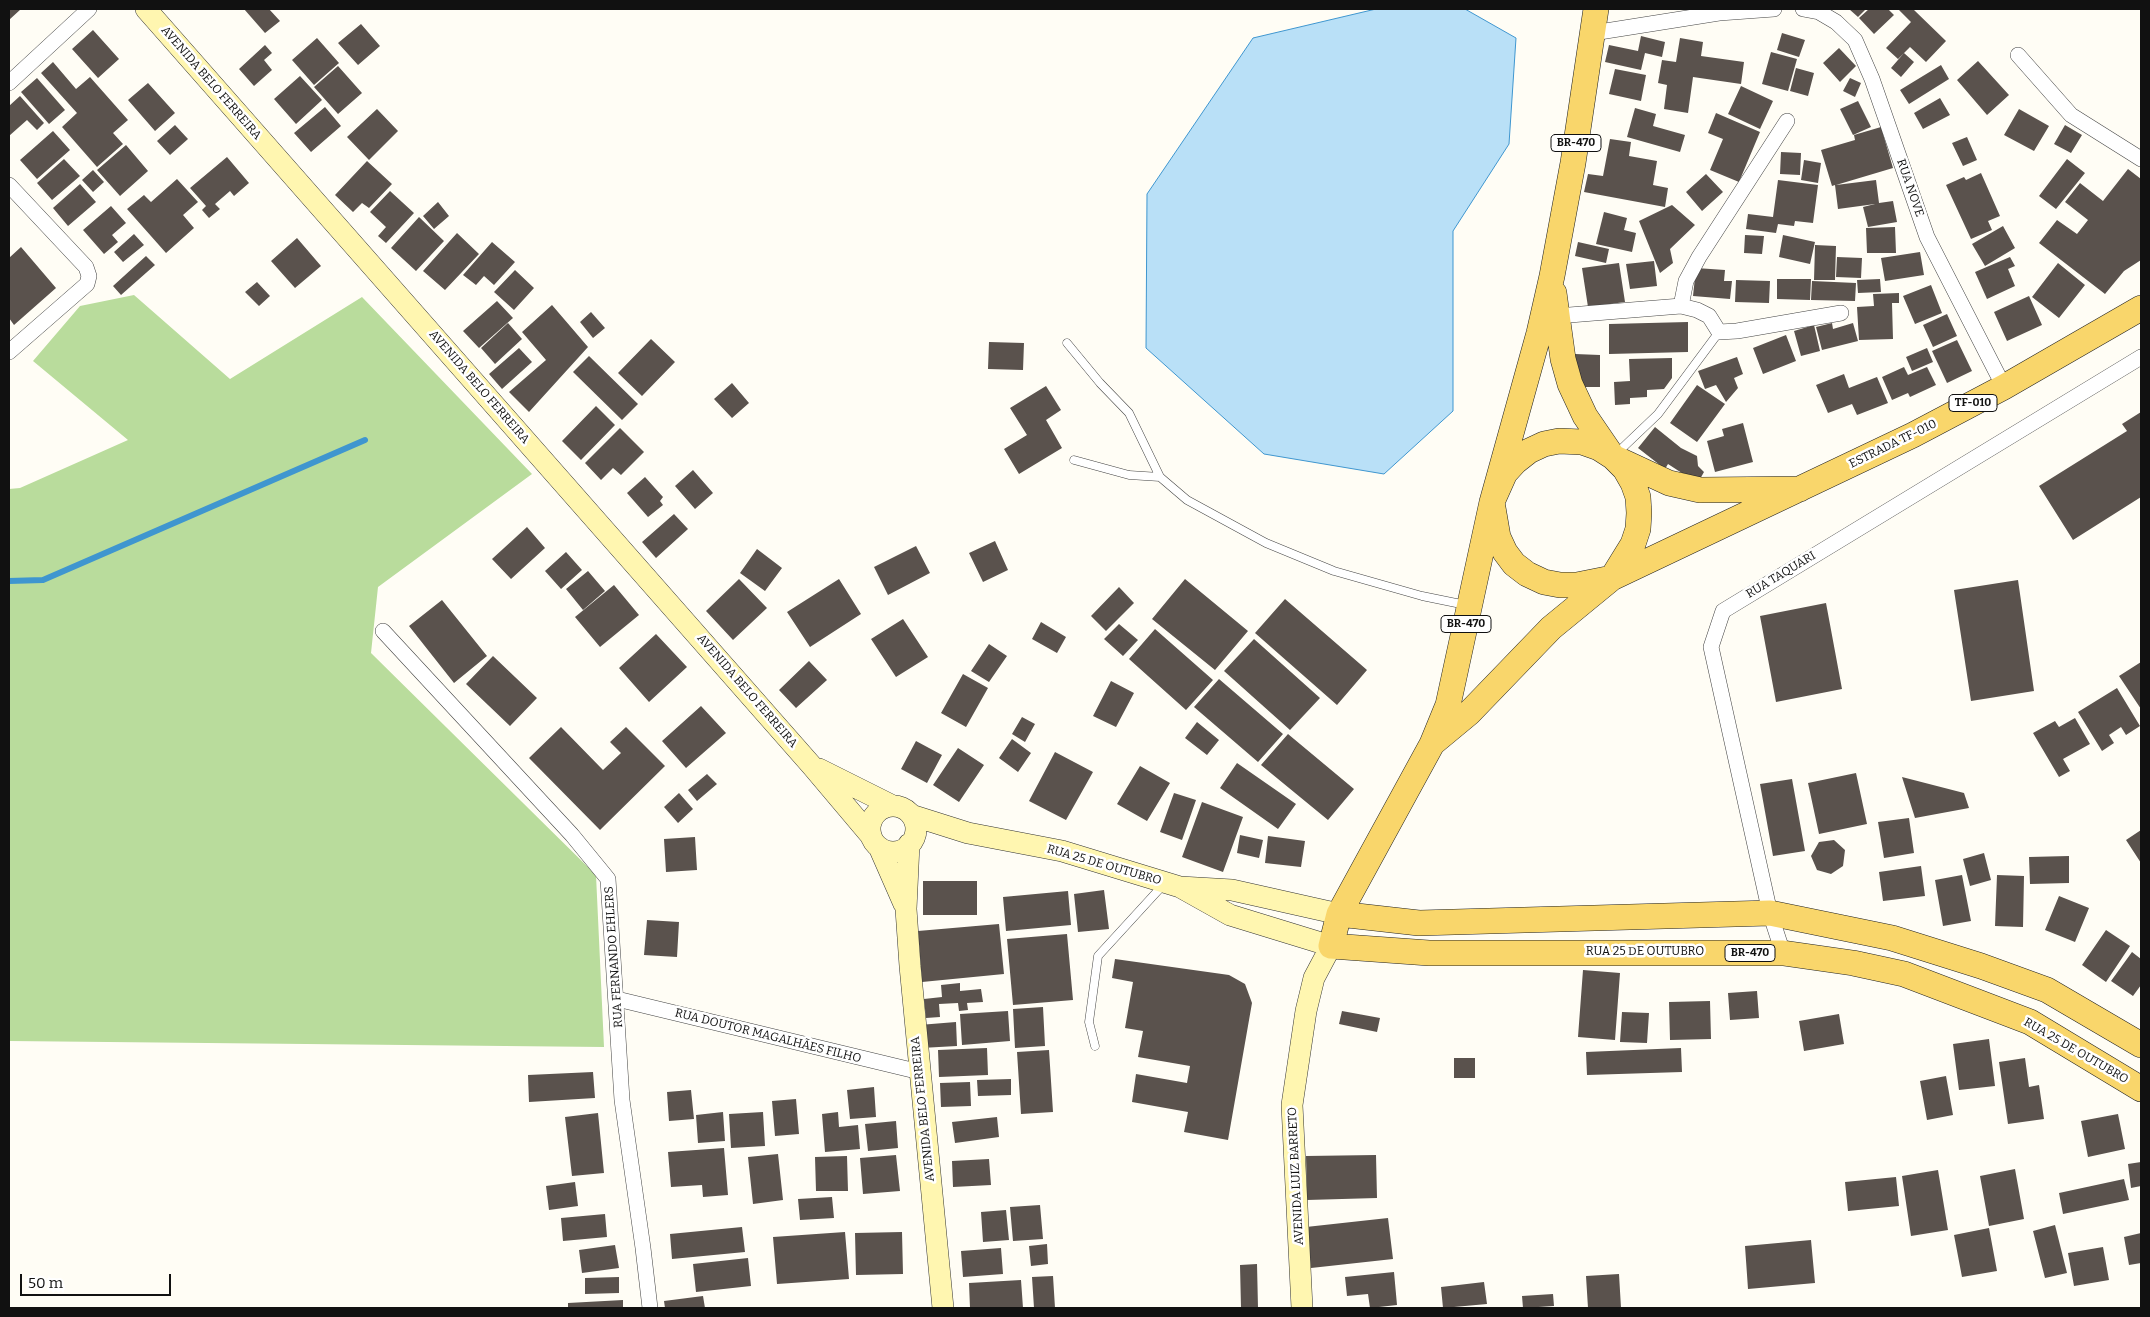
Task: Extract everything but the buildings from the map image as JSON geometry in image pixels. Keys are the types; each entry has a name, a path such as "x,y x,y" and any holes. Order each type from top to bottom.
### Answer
{"main road":[{"name":"AVENIDA BELO FERREIRA","path":"146,9 812,766 875,842 906,909"},
{"name":"BR-470","path":"1432,744 1448,705 1492,502 1540,332 1573,163 1596,9"},
{"name":"BR-470","path":"1432,744 1469,713 1508,670 1552,628 1612,578 1633,544 1638,529 1640,512 1638,497 1633,483 1625,469 1613,457 1585,416 1570,384 1557,316 1552,276"},
{"name":"ESTRADA TF-010","path":"1612,578 1913,435 2004,387 2141,308"},
{"path":"1612,578 1577,585 1560,586 1544,582 1527,574 1514,564 1501,545 1494,520 1492,502 1505,473 1529,451 1544,444 1565,440 1582,442 1599,448 1613,457 1670,483 1700,490 1800,489"},
{"name":"AVENIDA LUIZ BARRETO","path":"1302,1308 1292,1106 1306,1011 1314,978 1331,946 1339,914 1432,744"},
{"name":"AVENIDA BELO FERREIRA","path":"812,766 902,810"},
{"path":"875,842 870,825 874,815 882,808 902,810 915,823 916,831 911,842"},
{"name":"RUA 25 DE OUTUBRO","path":"902,810 968,833 1062,851 1173,884"},
{"name":"RUA 25 DE OUTUBRO","path":"875,842 886,850 894,851 911,842 968,833"},
{"name":"AVENIDA BELO FERREIRA","path":"911,842 906,909 943,1308"},
{"path":"1173,884 1232,890 1339,914 1418,923 1770,913 1892,938 1981,966 2047,990 2141,1045"},
{"path":"1173,884 1230,915 1331,946"},
{"name":"RUA 25 DE OUTUBRO","path":"1331,946 1429,953 1782,953 1853,963 1904,974 2030,1022 2141,1088"},
{"path":"2030,1022 2047,990"}],"street":[{"path":"9,83 90,9"},
{"path":"1593,33 1719,13 1774,9"},
{"name":"RUA NOVE","path":"1804,9 1819,12 1836,22 1855,40 1872,79 1927,237 2004,387"},
{"path":"2018,55 2071,115 2141,159"},
{"path":"1680,306 1686,281 1699,257 1787,121"},
{"path":"9,185 86,267 89,276 87,284 9,352"},
{"path":"1557,316 1680,306 1697,310 1708,316 1719,332 1841,314"},
{"name":"RUA TAQUARI","path":"1782,953 1770,913 1711,647 1723,611 2141,357"},
{"name":"RUA FERNANDO EHLERS","path":"383,631 565,828 608,879 622,1100 650,1308"},
{"name":"RUA DOUTOR MAGALHÃES FILHO","path":"617,999 920,1072"}],"lane":[{"path":"1613,457 1658,414 1719,332"},
{"path":"1067,342 1100,383 1130,414 1160,477 1187,500 1266,543 1334,571 1422,596 1470,606"},
{"path":"1074,460 1130,475 1160,477"},
{"path":"1095,1046 1089,1022 1098,956 1173,884"}],"green space":[{"path":"134,295 230,379 362,297 532,474 378,587 371,653 596,875 604,1047 9,1041 9,489 20,488 128,440 33,361 80,306"}],"water":[{"path":"1376,9 1465,9 1516,38 1509,144 1453,231 1453,411 1384,474 1264,454 1146,348 1147,194 1253,38"}],"waterway":[{"path":"9,581 43,580 365,440"}]}
